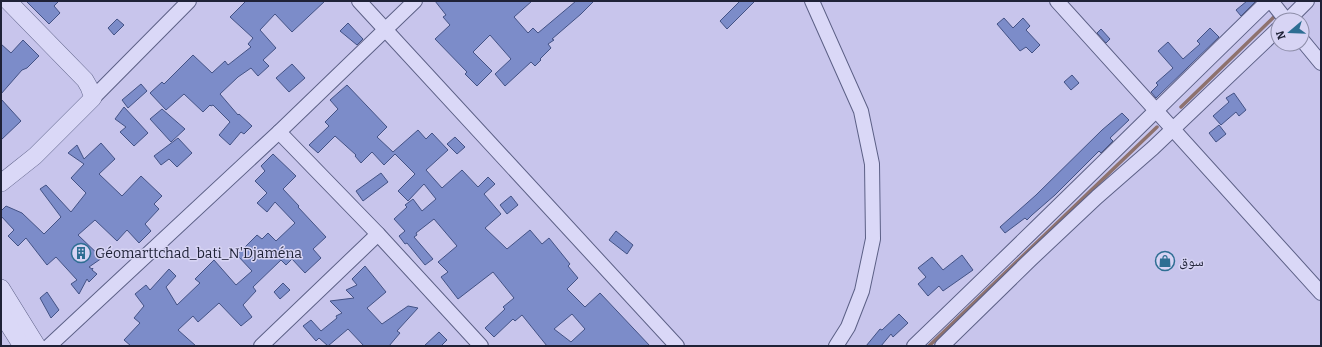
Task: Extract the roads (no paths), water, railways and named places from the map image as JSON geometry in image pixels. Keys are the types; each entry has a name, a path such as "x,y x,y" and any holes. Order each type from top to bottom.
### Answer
{"street":[{"path":"8,1 85,80 93,98"},
{"path":"1,184 35,156 188,1"},
{"path":"358,1 677,346"},
{"path":"49,346 279,132 415,1"},
{"path":"1057,1 1321,293"},
{"path":"914,346 1270,1 1280,12"},
{"path":"1295,12 1307,1"},
{"path":"813,2 861,111 872,164 873,239 862,291 848,327 836,346"},
{"path":"942,346 1031,259 1153,148 1172,128 1270,36"},
{"path":"1310,50 1321,63"},
{"path":"279,132 378,234 472,343"},
{"path":"261,346 378,234"},
{"path":"1,288 37,346"},
{"path":"1,313 22,346"}],"waterway":[{"path":"1181,107 1270,21"},
{"path":"929,346 1157,127"}],"place":[{"name":"Géomarttchad_bati_N'Djaména","path":"81,253"},
{"name":"سوق","path":"1165,261"}]}
